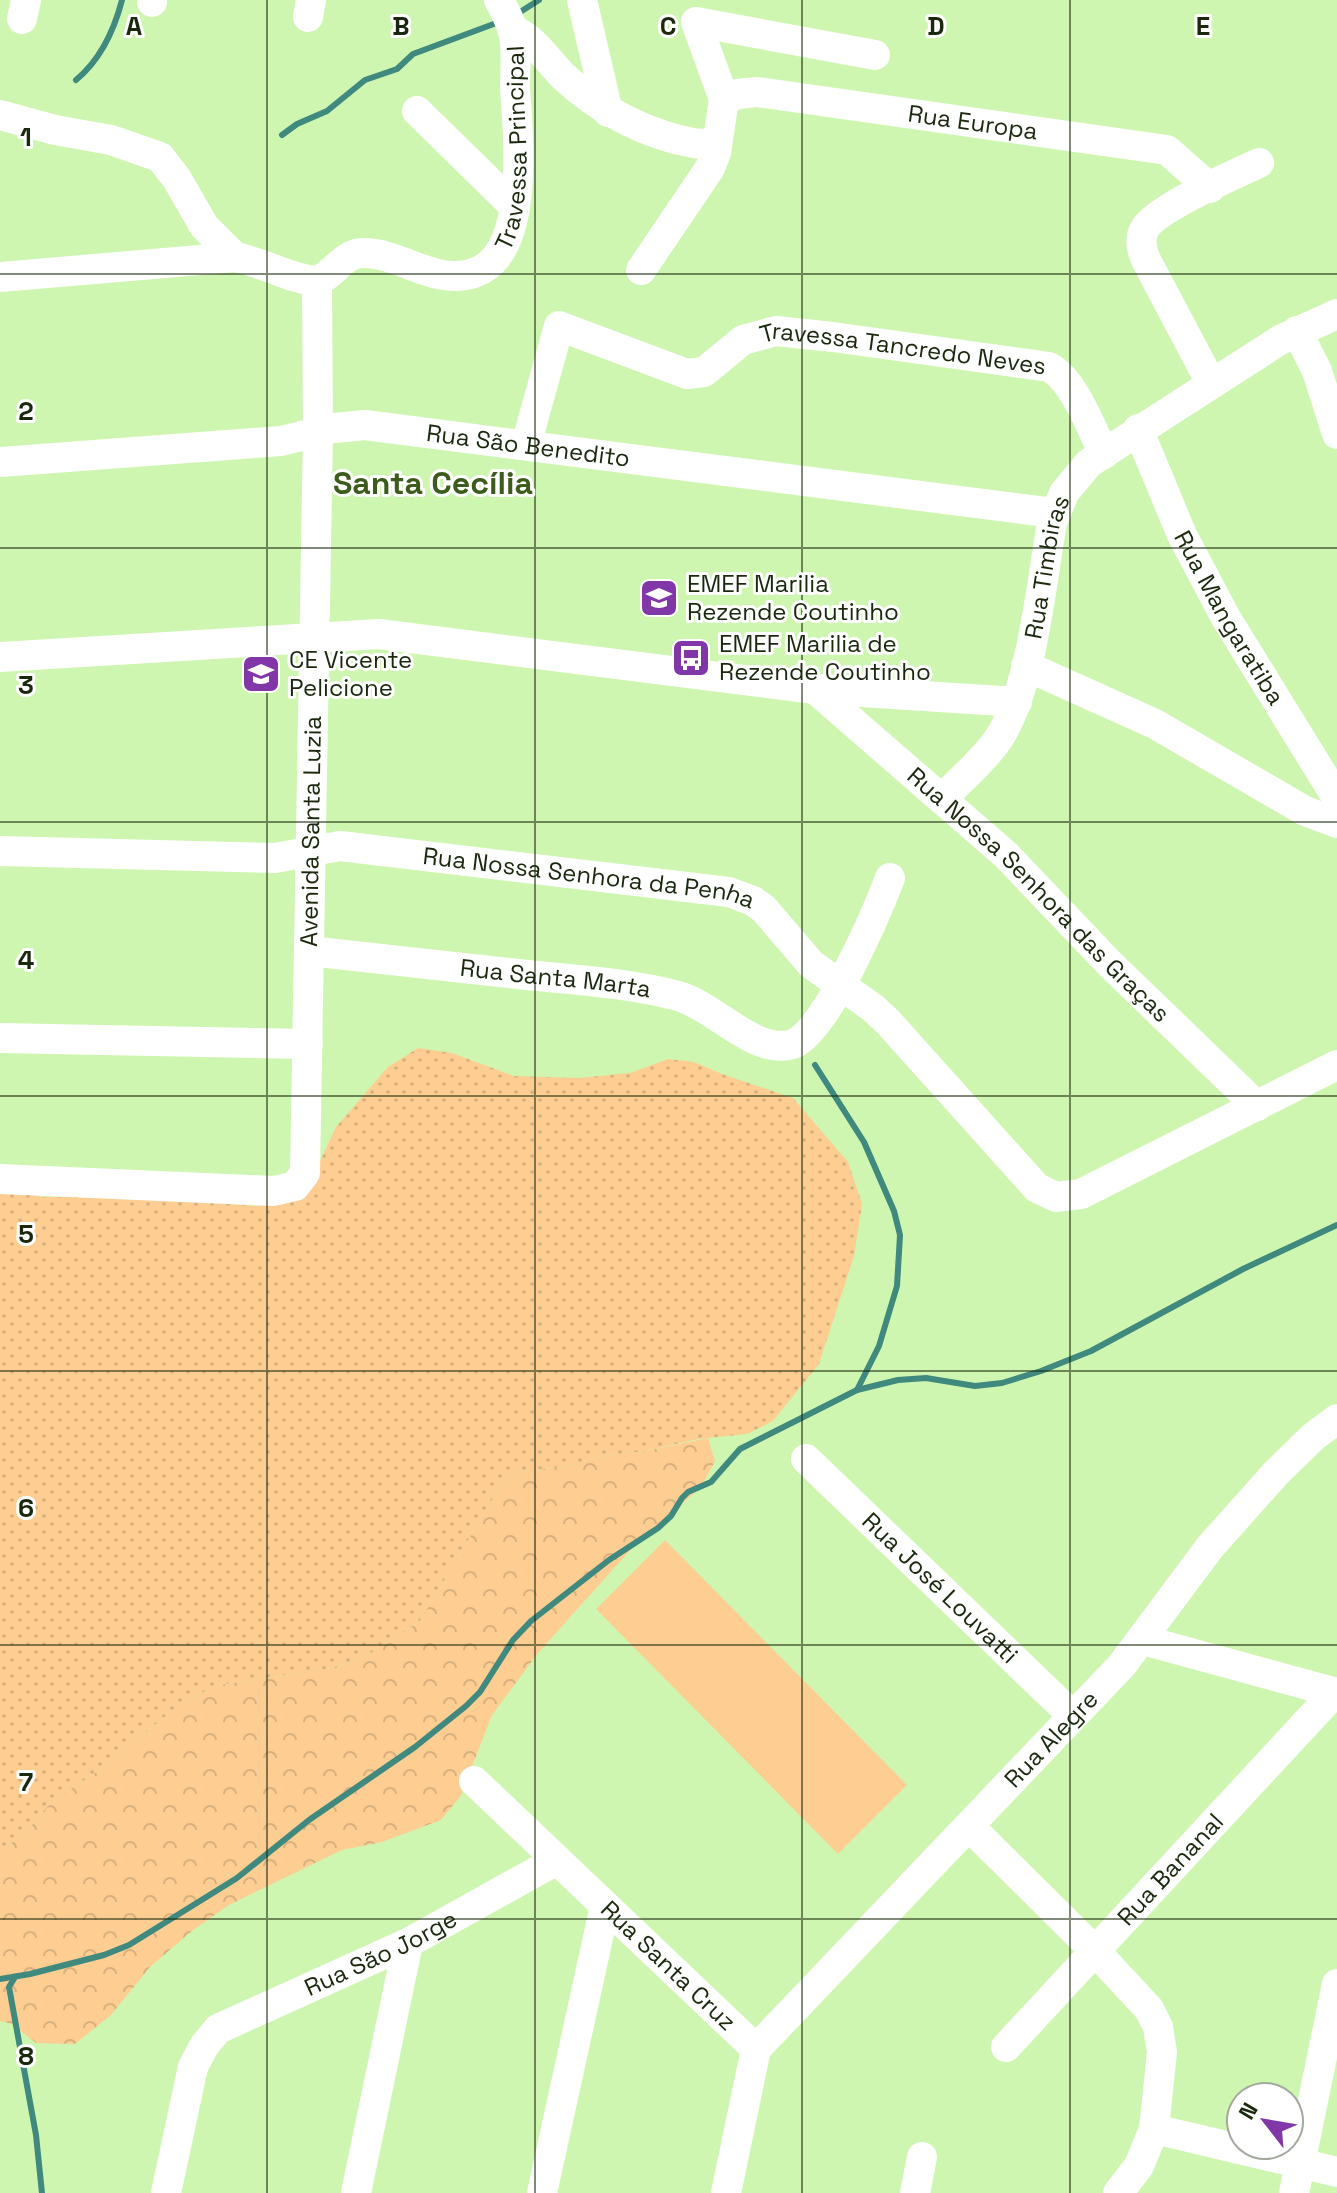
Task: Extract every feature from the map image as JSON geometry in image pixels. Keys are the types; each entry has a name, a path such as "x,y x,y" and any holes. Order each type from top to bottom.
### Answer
{"street":[{"path":"499,0 513,30 523,34 562,75 608,112 684,141 706,145 716,141"},
{"path":"582,0 608,112"},
{"path":"641,270 710,168 716,153 724,99 696,22 875,55"},
{"name":"Travessa Principal","path":"317,281 347,258 361,253 413,265 442,276 476,273 498,256 509,232 514,206 518,152 513,30"},
{"name":"Rua Europa","path":"724,99 757,92 1167,150 1210,188"},
{"path":"417,111 514,206"},
{"path":"0,115 55,130 111,140 160,157 177,179 204,226 235,257"},
{"path":"1211,383 1142,250 1144,230 1150,221 1259,163"},
{"path":"0,277 235,257 252,260 300,279 317,281"},
{"name":"Avenida Santa Luzia","path":"0,1179 274,1191 295,1186 305,1173 318,433 317,281"},
{"name":"Rua Timbiras","path":"942,799 995,744 1017,702 1054,513 1071,483 1089,463 1138,429 1297,331 1337,314"},
{"name":"Travessa Tancredo Neves","path":"526,445 559,326 687,374 704,372 743,340 776,331 1049,367 1059,372 1071,390 1104,454"},
{"path":"1297,331 1317,371 1337,434"},
{"name":"Rua São Benedito","path":"0,462 281,441 334,428 365,425 1054,513"},
{"name":"Rua Mangaratiba","path":"1138,429 1182,535 1226,618 1337,798"},
{"path":"0,657 379,634 815,689 1017,702"},
{"path":"1026,666 1155,724 1305,811 1337,823"},
{"name":"Rua Nossa Senhora das Graças","path":"815,689 1006,855 1110,964 1257,1106"},
{"name":"Rua Nossa Senhora da Penha","path":"0,851 275,858 340,846 729,892 764,909 811,964 873,1008 1037,1188 1056,1197 1081,1194 1257,1106"},
{"path":"840,986 872,926 890,878"},
{"name":"Rua Santa Marta","path":"309,951 606,983 661,992 704,1006 754,1040 777,1045 796,1043 840,986"},
{"path":"0,1038 308,1044"},
{"path":"1257,1106 1337,1065"},
{"name":"Rua Alegre","path":"756,2049 1143,1640 1210,1547 1277,1472 1337,1419"},
{"name":"Rua José Louvatti","path":"806,1459 1073,1716"},
{"path":"1143,1640 1336,1692"},
{"name":"Rua Bananal","path":"1006,2047 1336,1692"},
{"name":"Rua Santa Cruz","path":"474,1781 756,2049 726,2193"},
{"path":"969,1826 1095,1951 1149,2009 1160,2031 1162,2052 1154,2129 1139,2166 1118,2193"},
{"name":"Rua São Jorge","path":"166,2193 193,2067 218,2029 408,1943 557,1860"},
{"path":"542,2193 605,1906"},
{"path":"356,2193 408,1943"},
{"path":"1297,2178 1333,2030 1337,1984"},
{"path":"1154,2129 1297,2178 1337,2172"},
{"path":"915,2193 922,2157"}],"green space":[{"path":"418,1048 452,1053 514,1076 579,1078 630,1073 668,1059 694,1062 793,1098 848,1162 862,1204 854,1256 819,1364 773,1421 747,1434 607,1455 565,1467 521,1471 502,1483 420,1621 368,1655 332,1668 219,1685 193,1697 176,1707 109,1764 47,1807 29,1829 0,1852 0,1188 42,1197 156,1197 257,1206 288,1201 305,1193 336,1127 388,1067"},
{"path":"708,1438 715,1461 701,1487 633,1547 538,1653 492,1715 460,1797 441,1820 382,1842 342,1850 229,1905 193,1930 150,1967 111,2015 75,2044 36,2043 12,2024 0,2021 0,1852 29,1829 47,1807 109,1764 176,1707 193,1697 219,1685 332,1668 368,1655 420,1621 502,1483 521,1471 565,1467 607,1455 641,1452"},
{"path":"665,1540 907,1785 838,1854 596,1609"}],"waterway":[{"path":"76,80 105,44 122,0"},
{"path":"517,14 539,0"},
{"path":"282,135 297,124 327,111 365,80 397,69 413,54 499,22"},
{"path":"815,1065 864,1142 894,1211 900,1235 897,1286 879,1346 857,1390"},
{"path":"0,1979 104,1955 129,1945 237,1878 309,1820 415,1747 466,1706 480,1692 513,1640 531,1621 609,1560 658,1528 688,1492 711,1482 740,1449 857,1390 898,1380 926,1378 975,1386 1002,1383 1041,1371 1091,1351 1243,1269 1337,1225"},
{"path":"15,1977 9,1987 36,2135 42,2193"}],"place":[{"name":"EMEF Marilia Rezende Coutinho","path":"659,598"},
{"name":"EMEF Marilia de Rezende Coutinho","path":"691,658"},
{"name":"CE Vicente Pelicione","path":"261,674"}],"district":[{"name":"Santa Cecília","path":"433,483"}]}
